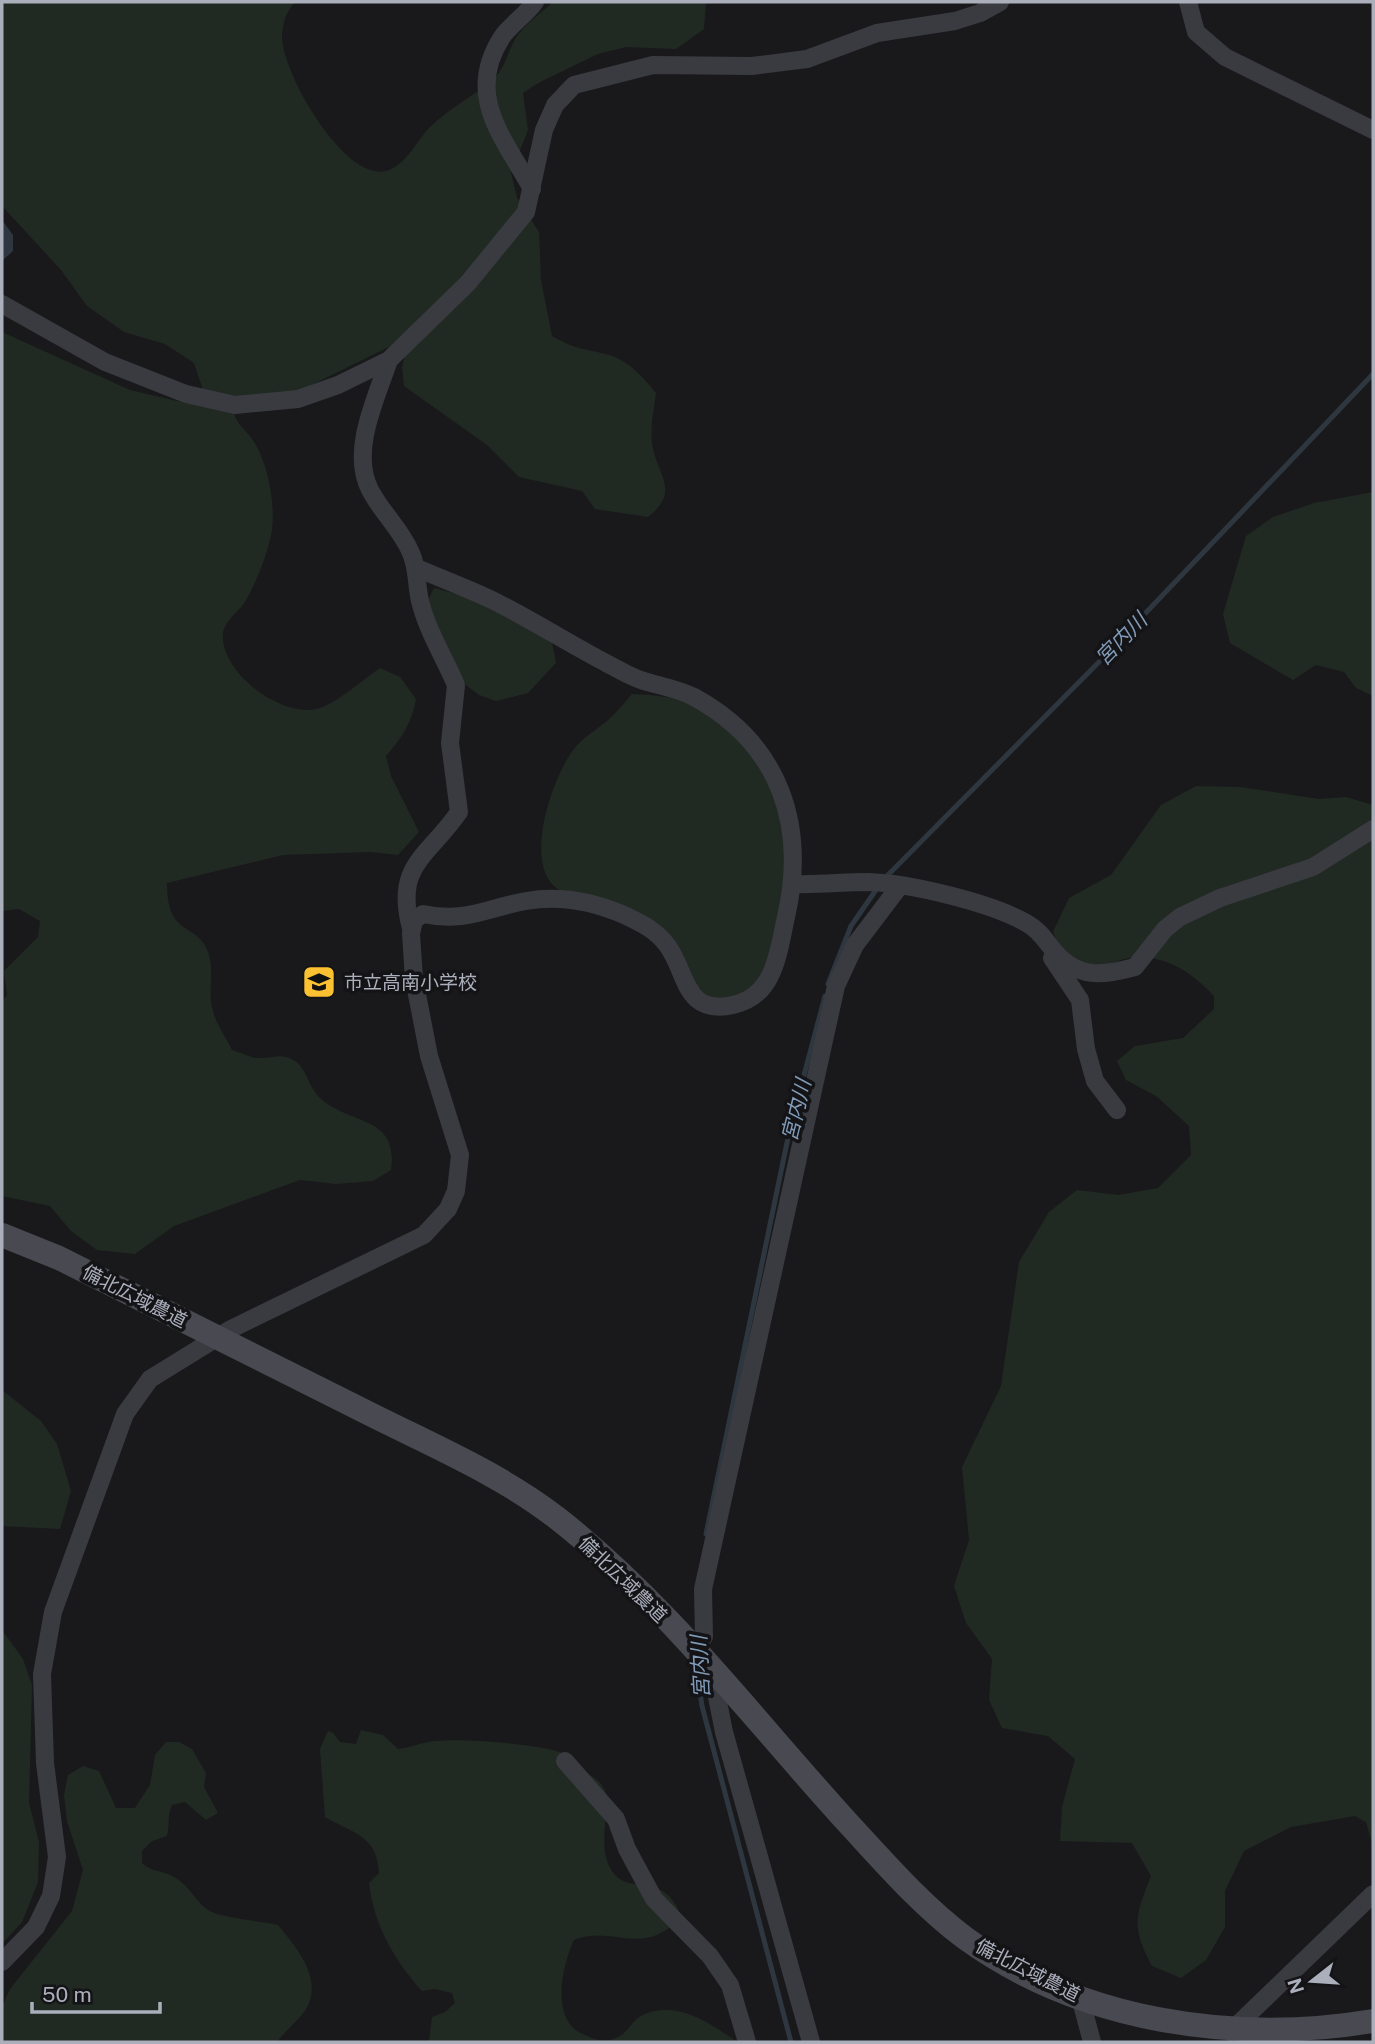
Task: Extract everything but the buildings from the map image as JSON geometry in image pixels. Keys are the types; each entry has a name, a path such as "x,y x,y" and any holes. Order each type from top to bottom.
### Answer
{"street":[{"path":"532,189 503,142 487,107 486,78 503,36 521,20 535,2"},
{"path":"2,303 138,377 235,405 298,399 338,385 388,360 468,283 526,212 544,130 555,105 574,85 653,65 752,66 807,59 877,33 955,21 980,13 1000,2"},
{"path":"1188,2 1196,32 1225,57 1373,130"},
{"path":"2,1962 36,1927 51,1896 57,1857 46,1763 42,1674 53,1612 125,1414 150,1379 219,1339 231,1329 424,1235 449,1209 459,1176 460,1154 429,1056 414,979 411,929 405,903 410,876 426,849 454,819 460,804 450,743 456,685 419,599 417,568 398,527 370,489 365,474 365,437 388,360"},
{"path":"411,929 417,917 423,914 449,919 551,898 592,902 653,929 669,946 684,985 694,998 709,1005 731,1006 757,996 769,979 777,958 793,884 793,849 786,810 772,769 750,740 727,719 692,696 640,680 494,601 417,568"},
{"path":"793,884 890,885 959,899 1027,924 1045,937 1062,960 1085,974 1104,974 1135,967 1165,929 1181,917 1220,898 1312,867 1373,829"},
{"path":"811,2042 724,1732 706,1656 703,1589 836,986 855,945 890,885"},
{"path":"1051,947 1055,965 1080,1000 1086,1049 1095,1081 1117,1110"},
{"name":"備北広域農道","path":"2,1234 59,1258 468,1463 520,1493 592,1548 706,1656 903,1883 966,1938 1020,1970 1080,1997 1139,2016 1230,2032 1293,2032 1373,2021"},
{"path":"565,1761 616,1819 627,1849 654,1899 710,1956 730,1985 747,2042"},
{"path":"1230,2032 1373,1894"},
{"path":"1080,1997 1092,2042"}],"shaded area":[{"path":"2,2 295,2 289,10 282,36 292,75 319,123 336,145 354,161 372,171 395,167 411,152 429,128 496,76 519,34 553,2 706,2 704,29 676,49 626,47 598,54 523,93 528,130 511,173 517,198 539,232 541,280 552,336 574,346 616,357 629,365 656,393 652,443 665,490 664,499 648,517 595,509 582,491 519,477 487,445 404,386 402,367 405,355 391,346 297,392 230,398 238,422 257,447 265,466 272,498 273,520 262,566 246,600 223,633 227,654 246,681 261,693 276,702 308,710 330,704 380,668 400,677 416,699 406,729 386,756 391,776 419,832 398,855 370,852 283,855 167,883 168,901 177,921 203,942 208,952 213,1011 232,1050 255,1058 281,1056 295,1061 319,1097 331,1106 380,1130 387,1139 391,1152 391,1170 373,1181 336,1184 300,1180 174,1226 135,1254 97,1250 71,1231 50,1206 2,1196 2,1001 7,995 4,971 38,937 40,921 19,909 2,911 2,332 130,390 190,404 202,387 194,363 165,344 124,332 87,306 61,270 2,206"},
{"path":"2,220 13,235 13,251 2,261"},
{"path":"1373,492 1373,696 1356,688 1344,672 1316,665 1293,680 1230,643 1223,614 1246,536 1273,517 1314,503"},
{"path":"434,588 472,598 552,642 556,663 528,693 496,701 479,695 466,685 442,641 428,600"},
{"path":"632,694 676,699 704,712 745,747 773,792 784,843 783,896 766,968 757,985 741,998 717,999 699,992 689,979 671,938 576,900 553,885 545,872 542,837 545,817 566,761 577,745 610,718"},
{"path":"1196,786 1240,787 1319,799 1346,797 1373,805 1373,1847 1366,1822 1355,1816 1291,1827 1244,1851 1225,1891 1225,1927 1206,1960 1181,1978 1152,1966 1145,1953 1138,1931 1138,1921 1141,1901 1151,1876 1132,1843 1060,1841 1062,1807 1075,1759 1048,1736 1002,1728 989,1700 992,1659 966,1623 954,1586 969,1540 962,1467 1001,1386 1019,1262 1049,1212 1077,1190 1118,1195 1158,1188 1191,1155 1189,1126 1156,1096 1126,1080 1117,1061 1135,1046 1183,1038 1214,1009 1214,996 1196,979 1165,961 1141,957 1096,966 1064,958 1053,932 1069,898 1111,875 1161,805"},
{"path":"2,1390 41,1421 57,1444 71,1491 60,1529 2,1526"},
{"path":"2,1630 23,1659 32,1685 29,1803 39,1842 38,1882 22,1922 2,1944"},
{"path":"361,1730 383,1735 398,1749 429,1742 457,1740 516,1744 551,1750 564,1754 598,1781 606,1794 604,1845 609,1866 616,1876 625,1882 656,1888 665,1893 674,1902 681,1917 654,1936 640,1939 588,1936 574,1940 563,1979 563,2007 567,2019 585,2035 608,2040 622,2035 645,2014 675,2011 703,2020 737,2042 429,2042 432,2017 445,2012 455,2003 452,1993 435,1989 422,1991 403,1967 387,1941 375,1913 369,1883 379,1873 374,1851 362,1837 325,1817 320,1749 328,1731 340,1742 356,1744"},
{"path":"166,1742 179,1742 192,1749 206,1773 204,1787 218,1813 206,1820 185,1802 172,1805 167,1836 152,1841 142,1851 142,1863 178,1880 203,1906 214,1913 278,1925 300,1953 310,1975 311,1998 306,2009 277,2042 2,2042 2,2007 10,1989 72,1911 83,1870 67,1821 64,1795 68,1775 83,1766 99,1771 116,1808 135,1808 150,1785 155,1755"}],"waterway":[{"name":"宮内川","path":"884,879 1099,662 1373,374"},
{"name":"宮内川","path":"828,984 851,926 878,887"},
{"name":"宮内川","path":"706,1534 790,1128 825,996"},
{"name":"宮内川","path":"696,1665 702,1706 791,2042"}],"place":[{"name":"市立高南小学校","path":"319,982"}]}
